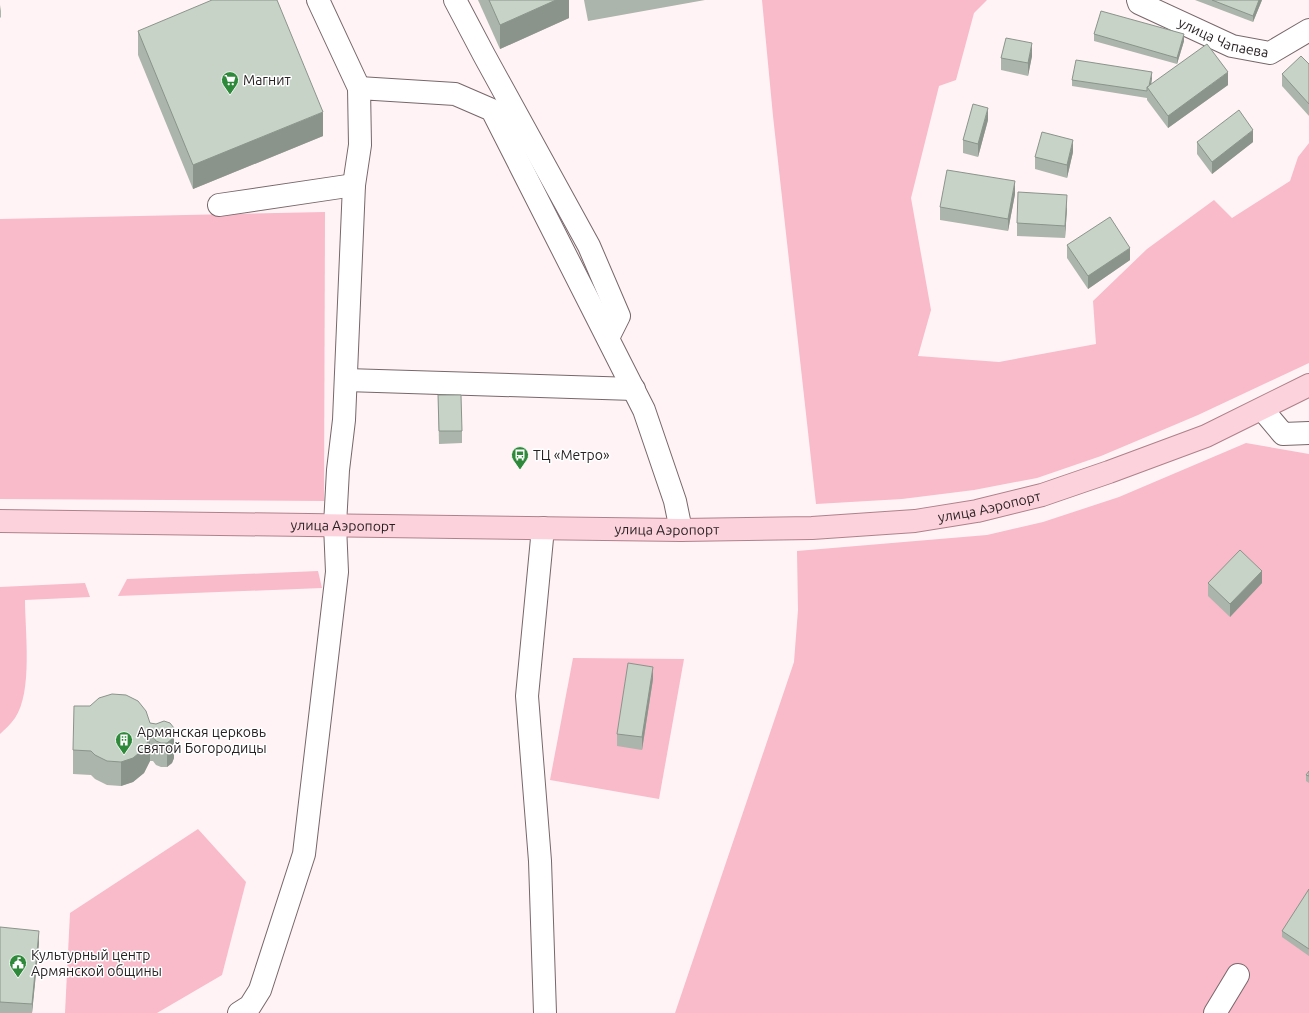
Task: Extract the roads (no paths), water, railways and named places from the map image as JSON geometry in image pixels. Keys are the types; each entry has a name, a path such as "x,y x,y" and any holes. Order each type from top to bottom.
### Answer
{"main road":[{"name":"улица Аэропорт","path":"0,521 681,530 812,528 915,520 977,511 1042,495 1206,436 1309,385"}],"street":[{"path":"239,1013 250,1006 260,990 304,854 337,572 335,525 338,470 344,420 354,185 360,145 359,88 318,0"},
{"path":"455,0 589,246 619,316 608,338"},
{"name":"улица Чапаева","path":"1138,0 1139,3 1232,46 1270,53 1309,30"},
{"path":"359,88 455,94 492,110 644,410 674,501 681,530"},
{"path":"219,205 354,185"},
{"path":"346,380 634,390"},
{"path":"1262,409 1282,434 1309,433"},
{"path":"543,528 527,696 540,861 545,1013"},
{"path":"1215,1013 1238,975"}],"place":[{"name":"Магнит","path":"230,95"},
{"name":"ТЦ «Метро»","path":"520,470"},
{"name":"Армянская церковь святой Богородицы","path":"124,755"},
{"name":"Культурный центр Армянской общины","path":"18,978"}]}
